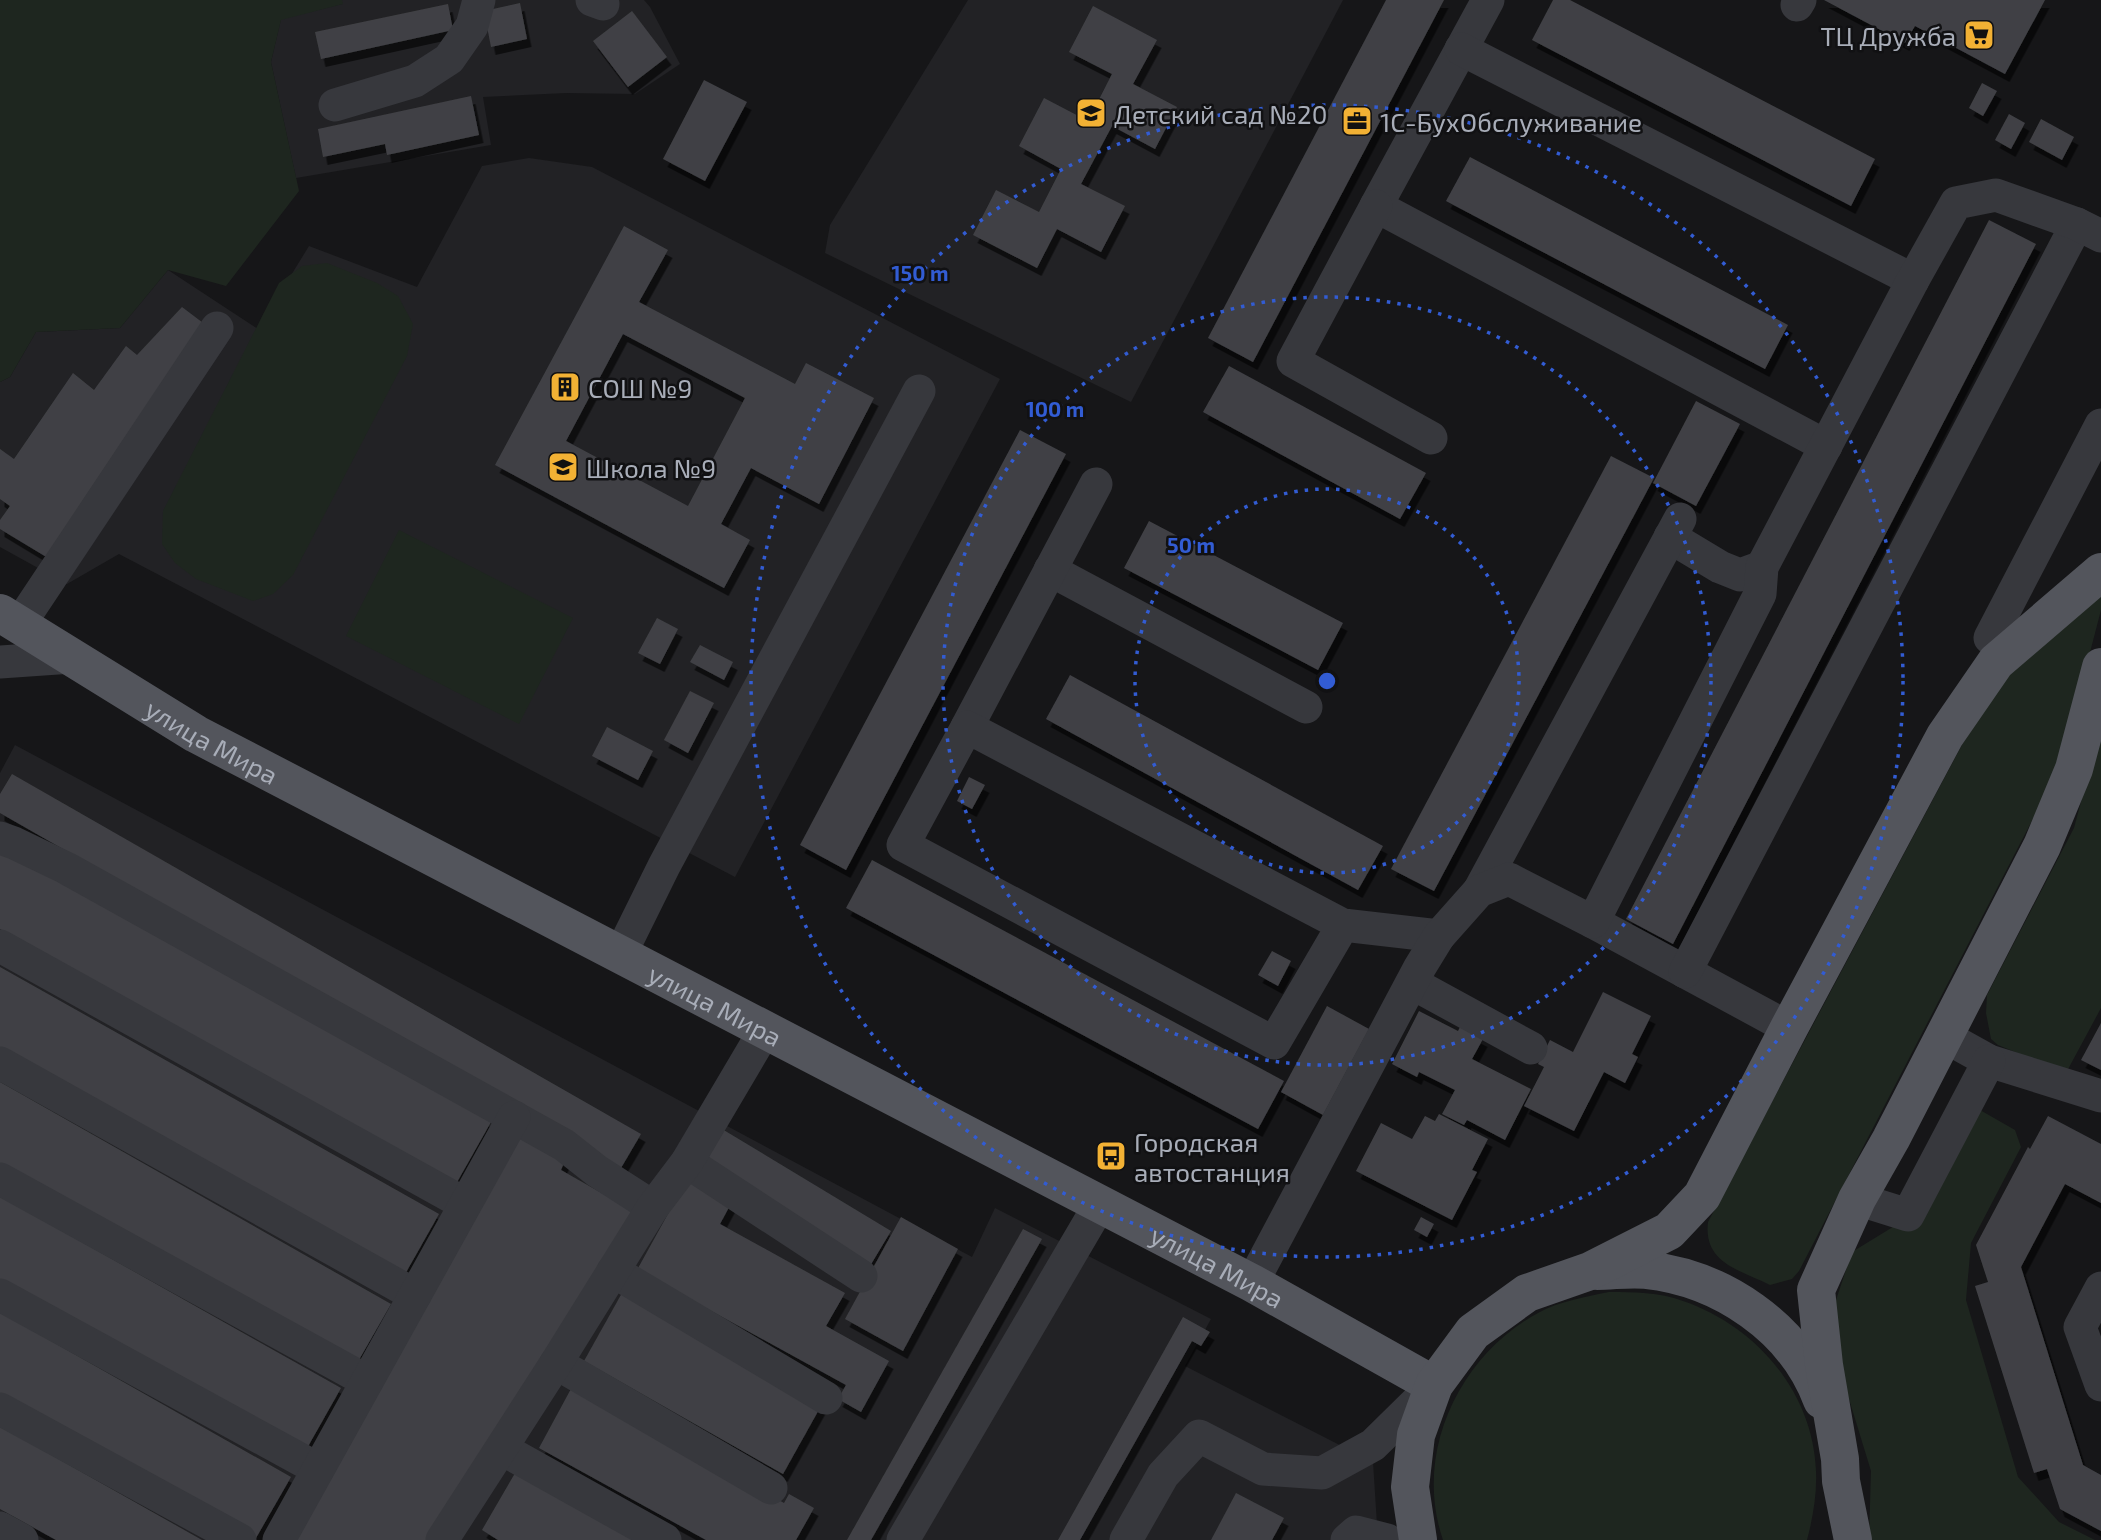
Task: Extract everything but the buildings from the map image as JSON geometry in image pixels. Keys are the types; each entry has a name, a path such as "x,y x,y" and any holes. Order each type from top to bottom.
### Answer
{"main road":[{"path":"1418,1540 1410,1488 1416,1435 1434,1385 1474,1332 1527,1293 1590,1271 1669,1231 1702,1196 1945,736 1996,663 2101,572"},
{"name":"улица Мира","path":"9,619 196,734 1252,1283 1434,1385"},
{"path":"1853,1540 1841,1481 1816,1290 1857,1199 1891,1139 2042,846 2074,769 2101,667"},
{"path":"1590,1271 1644,1269 1697,1280 1745,1304 1786,1339 1817,1384 1835,1434"},
{"path":"1833,1540 1841,1481"}],"street":[{"path":"335,105 415,81 449,59 472,26 479,0"},
{"path":"1431,438 1293,361 1488,0"},
{"path":"1461,49 1913,280"},
{"path":"1592,922 1760,594 1762,567 1956,203 1996,195 2089,230 1685,972"},
{"path":"1376,206 1826,446"},
{"path":"9,619 216,328"},
{"path":"620,955 664,866 919,391"},
{"path":"1990,638 2101,425"},
{"path":"1096,484 903,845 1274,1043 1343,925"},
{"path":"1252,1283 1412,983 1439,936 1479,891 1675,528 1720,567 1740,575 1762,567"},
{"path":"1050,570 1306,707"},
{"path":"0,662 72,657"},
{"path":"967,727 1343,925 1439,936"},
{"path":"0,838 66,869 564,1145 597,1171 653,1207"},
{"path":"1479,891 1509,879 1789,1028"},
{"path":"0,946 465,1204"},
{"path":"1412,983 1531,1048"},
{"path":"448,1538 653,1207 687,1162 765,1030"},
{"path":"1944,1037 1989,1061 2101,1097"},
{"path":"1857,1199 1908,1215 1989,1061"},
{"path":"0,1063 415,1295"},
{"path":"279,1540 514,1117"},
{"path":"687,1162 861,1276"},
{"path":"0,1179 367,1381"},
{"path":"903,1540 1100,1204"},
{"path":"613,1271 826,1398"},
{"path":"2101,1288 2081,1327 2101,1385"},
{"path":"0,1295 318,1469"},
{"path":"556,1363 771,1488"},
{"path":"1126,1540 1163,1475 1199,1436 1262,1469 1322,1473 1373,1445 1434,1385"},
{"path":"0,1409 240,1540"},
{"path":"502,1448 665,1540"},
{"path":"0,1528 22,1540"},
{"path":"1348,1540 1356,1532 1387,1540"}],"shaded area":[{"path":"0,0 342,0 343,4 281,20 271,62 299,191 226,286 168,270 120,328 36,332 10,377 0,382"},
{"path":"342,0 644,0 680,64 635,94 566,93 483,97 491,145 296,178 271,62 281,19 342,4"},
{"name":"Детский сад №20","path":"968,0 1343,0 1131,402 825,253 830,225"},
{"name":"Школа №9","path":"529,158 592,167 1000,379 735,877 119,554 67,584 0,547 0,382 10,377 36,332 120,328 168,270 258,329 309,246 417,287 482,166"},
{"path":"327,263 377,283 398,296 413,324 407,356 293,575 273,594 253,601 196,579 175,563 162,544 163,511 279,283 302,266"},
{"path":"399,530 573,618 519,724 346,636"},
{"path":"2101,596 2101,610 2081,687 2053,780 1799,1271 1792,1279 1770,1285 1736,1269 1718,1256 1711,1247 1708,1222 1963,743 2004,680"},
{"path":"2101,727 2101,1008 2066,1073 1998,1045 1991,1039 1986,1013 1987,995 2074,828"},
{"path":"15,745 972,1257 995,1208 1211,1319 1185,1366 1373,1462 1378,1540 0,1540 0,773"},
{"path":"1980,1110 2015,1130 2021,1147 1971,1243 1966,1300 2018,1477 2059,1522 2095,1540 1869,1540 1871,1471 1827,1327 1852,1252 1901,1222"},
{"path":"1609,1292 1665,1296 1710,1312 1756,1345 1776,1366 1792,1389 1812,1442 1816,1489 1807,1540 1443,1540 1435,1507 1434,1474 1439,1441 1450,1410 1465,1381 1486,1354 1510,1332 1538,1313 1564,1302"}],"place":[{"name":"ТЦ Дружба","path":"1979,35"},
{"name":"Детский сад №20","path":"1091,113"},
{"name":"1С-БухОбслуживание","path":"1357,121"},
{"name":"СОШ №9","path":"565,387"},
{"name":"Школа №9","path":"563,467"},
{"name":"Городская автостанция","path":"1111,1156"}]}
